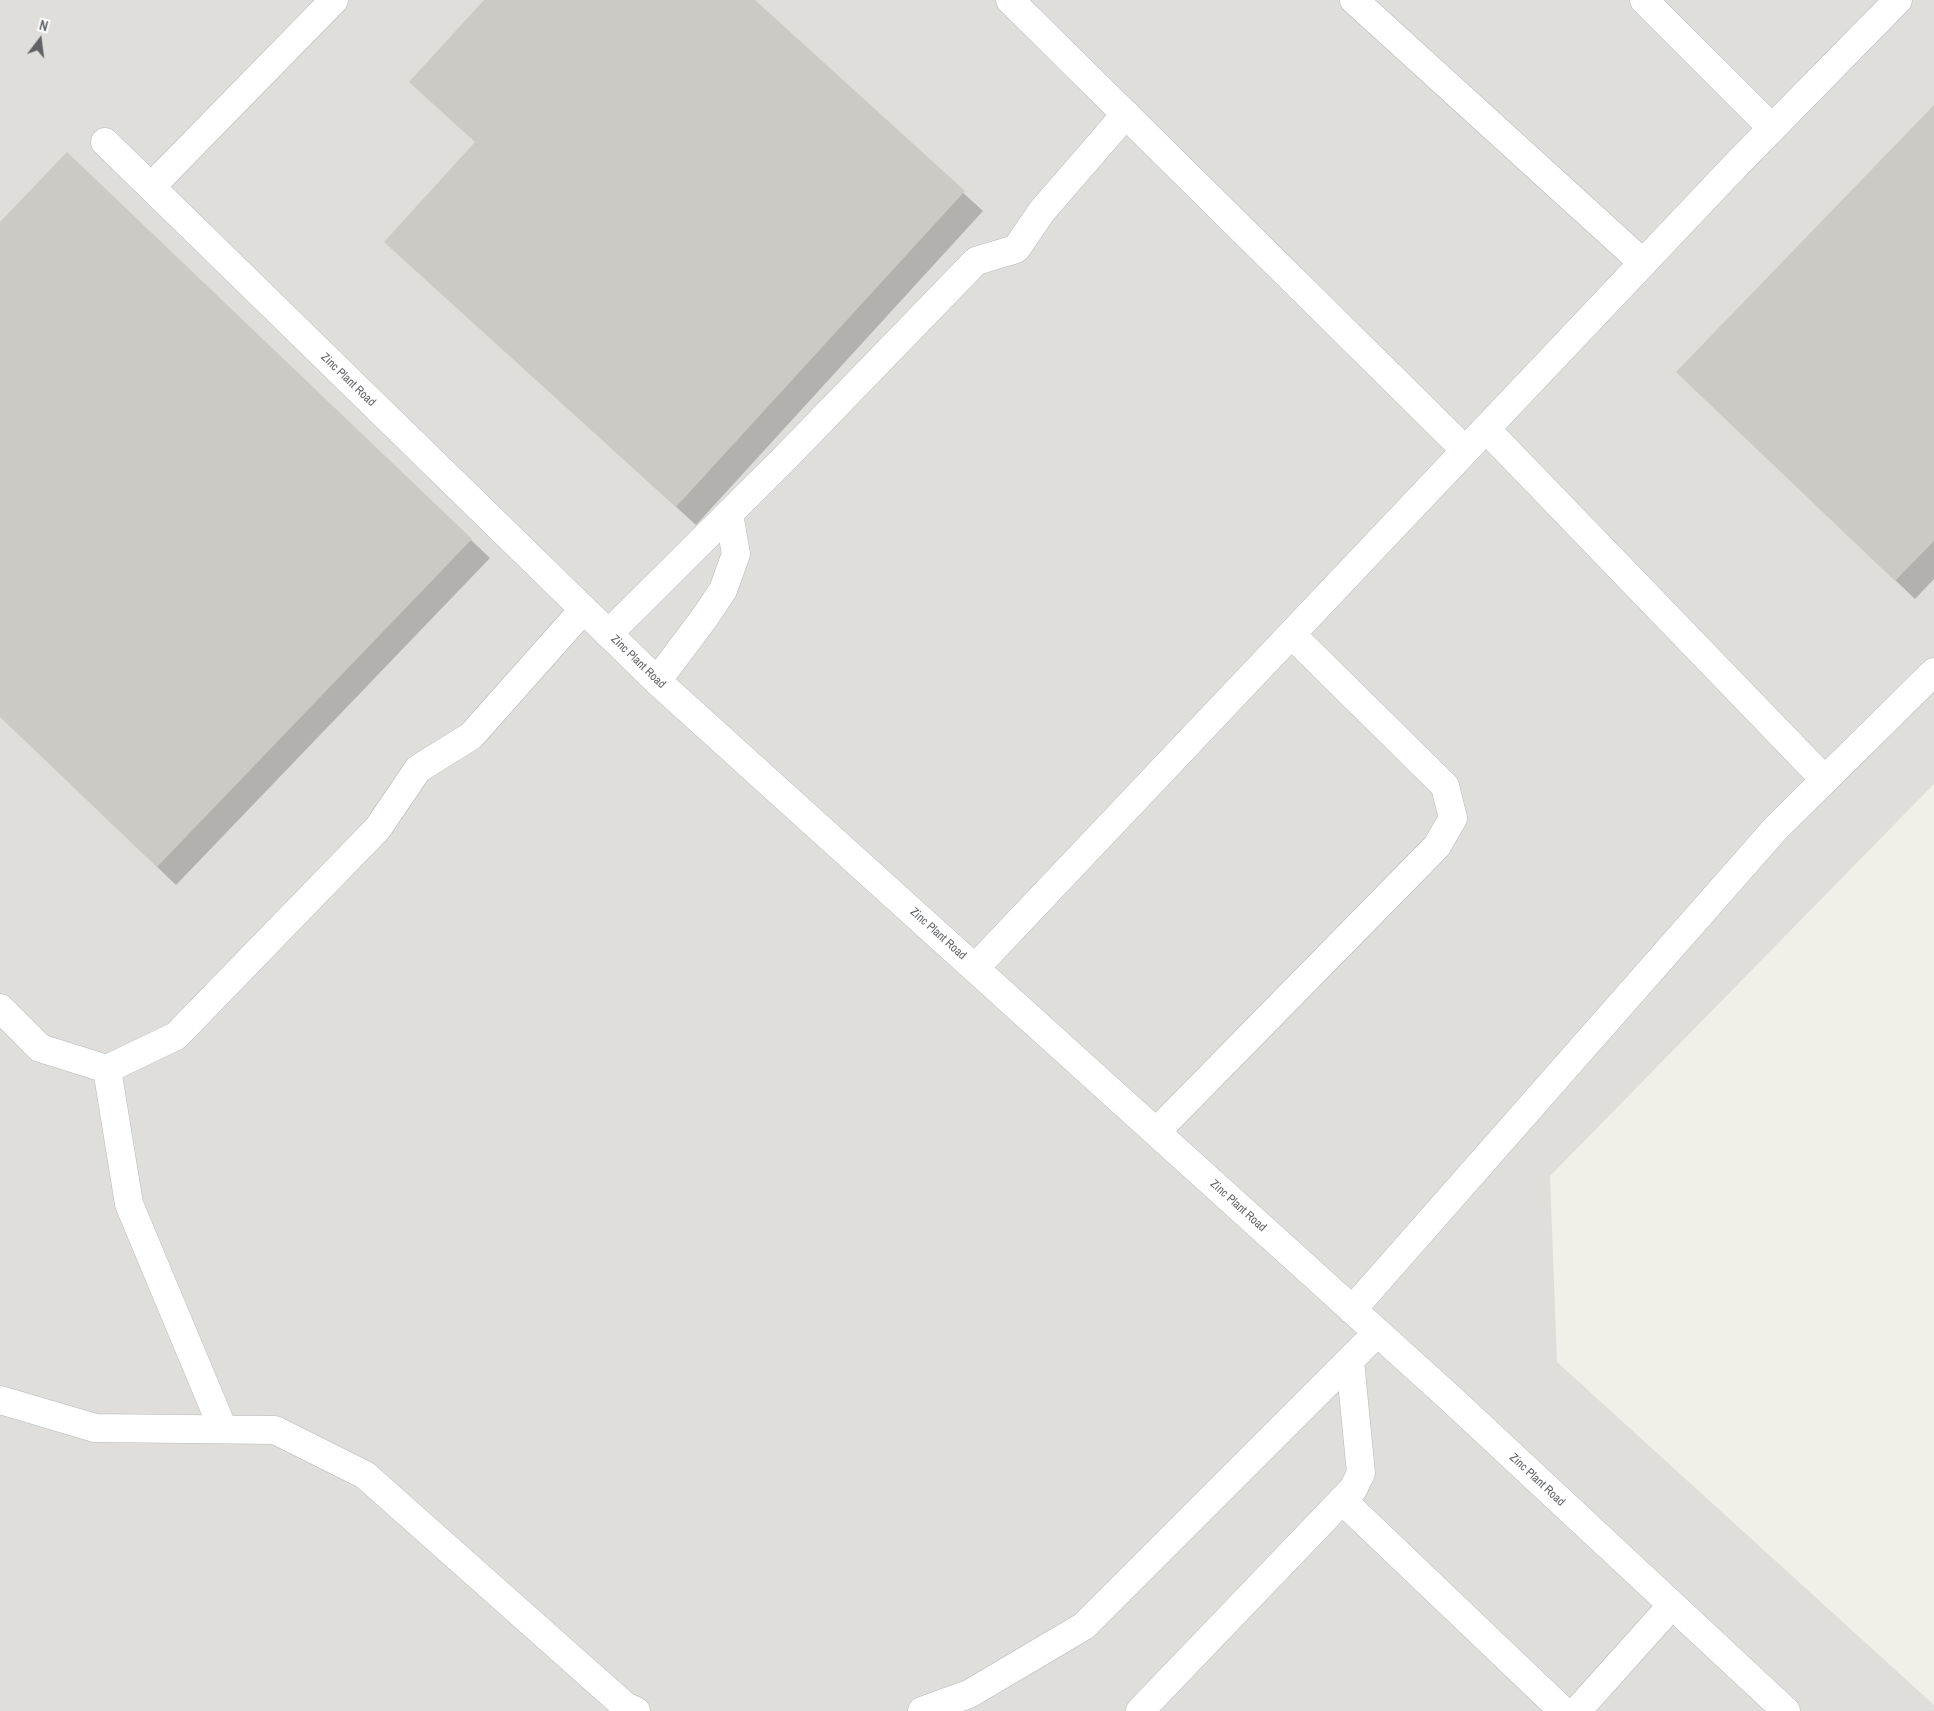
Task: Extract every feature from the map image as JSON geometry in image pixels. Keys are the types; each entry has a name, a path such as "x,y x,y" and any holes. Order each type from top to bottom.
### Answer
{"street":[{"path":"151,187 334,0"},
{"path":"1010,0 1466,450"},
{"path":"1354,0 1643,263"},
{"path":"1644,0 1772,128"},
{"path":"974,968 1643,263 1898,0"},
{"path":"608,634 729,514 976,261 1016,249 1042,212 1126,114"},
{"name":"Zinc Plant Road","path":"105,142 657,681 1352,1310 1786,1711"},
{"path":"1486,429 1825,780"},
{"path":"657,681 723,590 736,554 729,514"},
{"path":"0,1008 40,1048 107,1069 176,1036 378,828 418,769 471,736 583,610"},
{"path":"1156,1132 1437,846 1453,818 1445,786 1291,634"},
{"path":"1352,1310 1769,835 1934,672"},
{"path":"107,1069 130,1204 223,1430"},
{"path":"922,1711 969,1694 1084,1626 1377,1333"},
{"path":"1140,1711 1353,1489 1361,1473 1350,1361"},
{"path":"0,1400 95,1428 275,1430 365,1475 625,1706 636,1711"},
{"path":"1342,1500 1563,1711"},
{"path":"1577,1711 1672,1605"}],"shaded area":[{"path":"0,0 1934,0 1934,784 1550,1176 1557,1362 1934,1705 1934,1711 0,1711"}],"building":[{"path":"484,0 755,0 965,191 676,507 384,242 475,142 409,82"},
{"path":"1934,105 1934,541 1895,581 1676,372"},
{"path":"67,152 472,539 157,867 0,717 0,222"}]}
